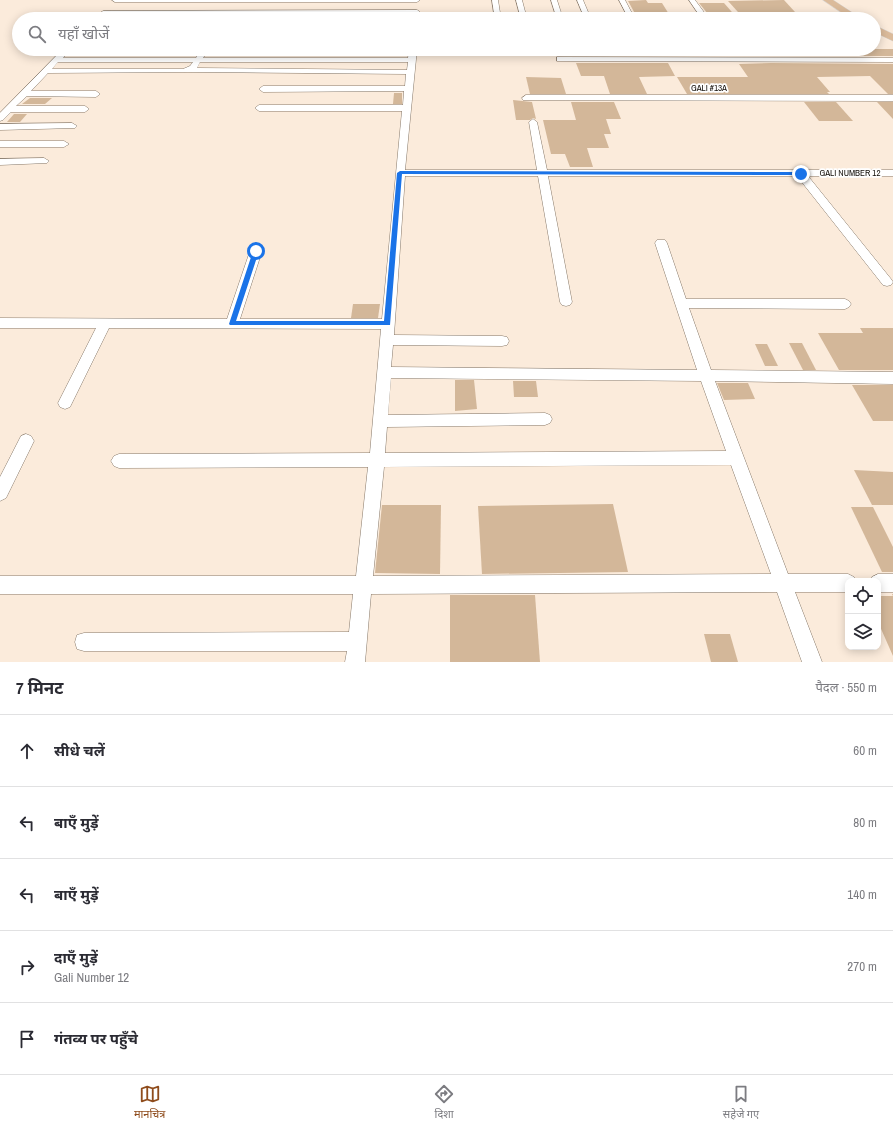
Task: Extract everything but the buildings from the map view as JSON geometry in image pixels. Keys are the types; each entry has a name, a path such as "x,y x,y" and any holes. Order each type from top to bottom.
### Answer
{"main road":[{"path":"827,0 846,12"},
{"path":"881,32 892,38"}],"street":[{"path":"103,12 115,0 417,0 417,12"},
{"path":"495,0 497,12"},
{"path":"519,0 522,12"},
{"path":"554,0 558,12"},
{"path":"580,0 585,12"},
{"path":"622,0 628,12"},
{"path":"692,0 701,12"},
{"path":"0,118 60,56"},
{"path":"189,70 193,68 201,56"},
{"path":"560,59 893,60"},
{"path":"56,60 412,60"},
{"path":"45,71 177,71 412,60"},
{"path":"355,662 377,460 400,173 412,60"},
{"path":"38,80 68,80"},
{"path":"263,88 409,88"},
{"path":"24,93 96,94"},
{"name":"GALI #13A","path":"526,98 893,98"},
{"path":"259,108 407,108"},
{"path":"9,109 85,109"},
{"path":"533,122 566,302"},
{"path":"0,127 72,126"},
{"path":"0,144 64,144"},
{"path":"0,162 44,161"},
{"name":"GALI NUMBER 12","path":"400,173 893,174"},
{"path":"801,174 887,282"},
{"path":"662,243 706,376 812,662"},
{"path":"232,324 256,251"},
{"path":"682,303 845,304"},
{"path":"0,323 388,324"},
{"path":"66,402 106,323"},
{"path":"387,340 502,341"},
{"path":"384,372 893,378"},
{"path":"380,421 545,419"},
{"path":"0,493 26,441"},
{"path":"119,461 736,458"},
{"path":"0,584 102,586 845,583"},
{"path":"881,583 893,583"},
{"path":"84,642 357,641"}],"route":[{"path":"256,251 232,324 388,324 400,173 801,174"}]}
